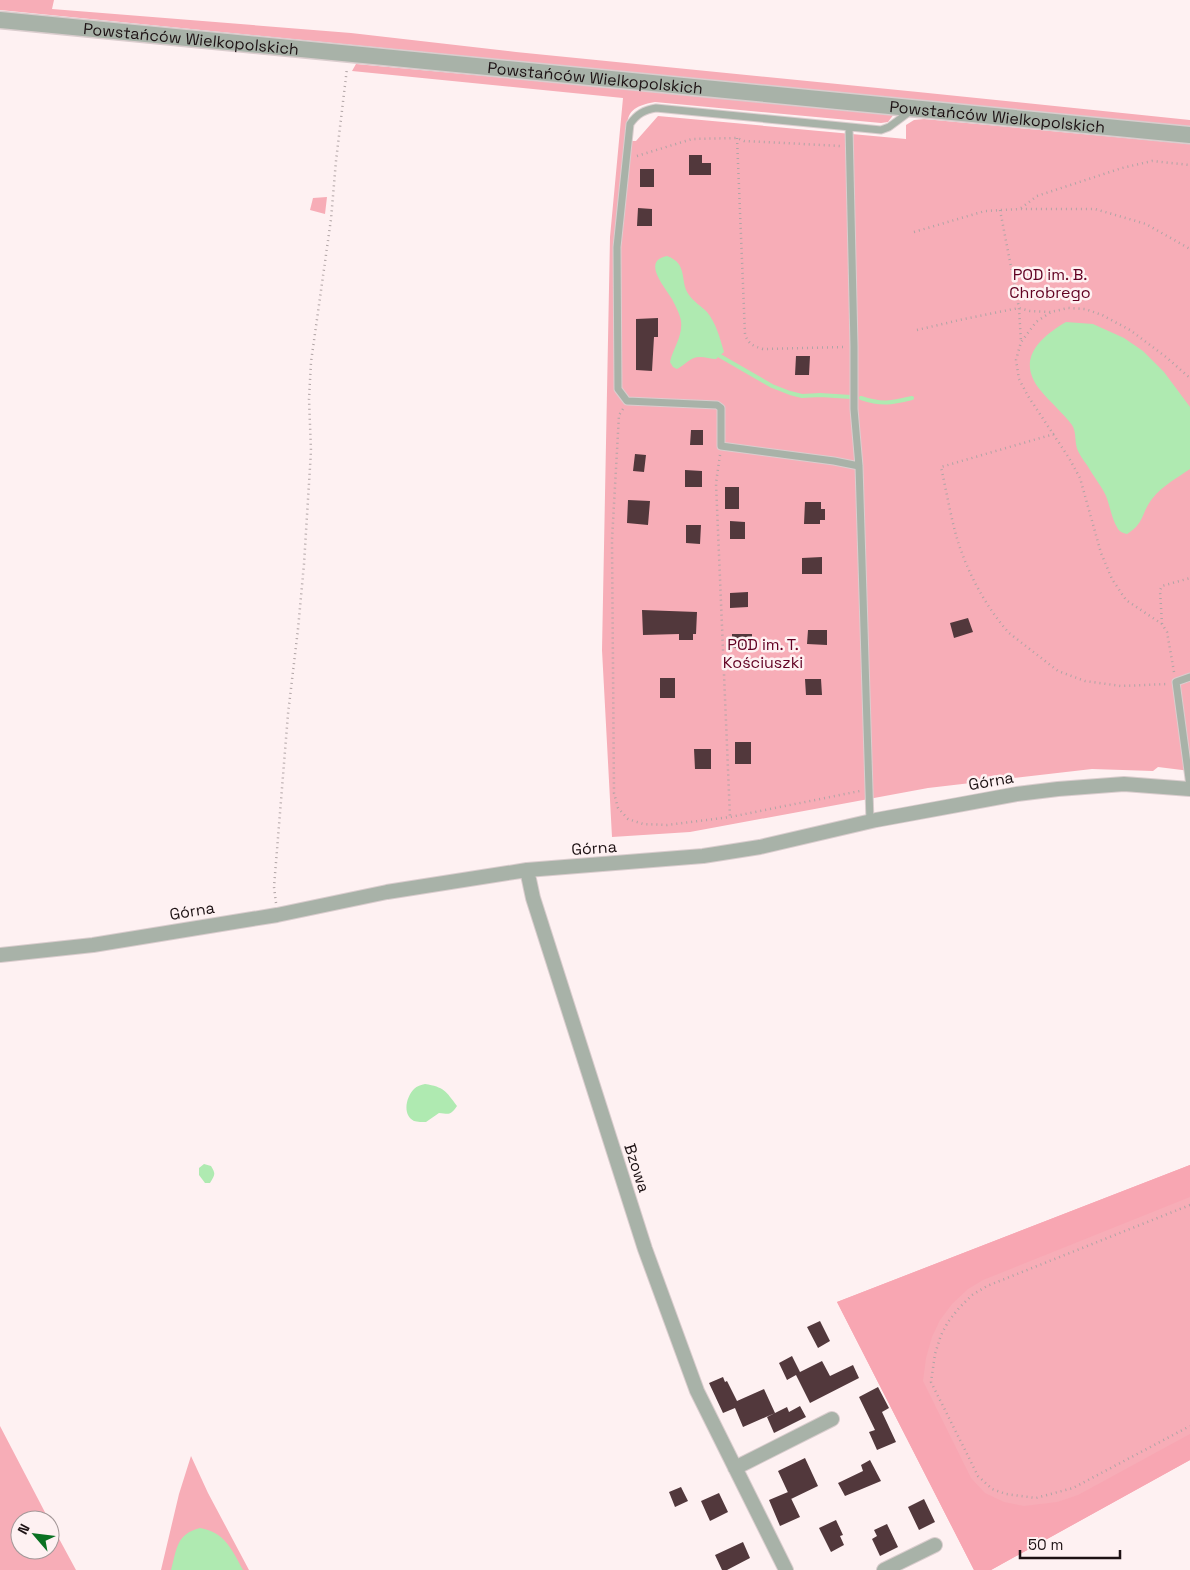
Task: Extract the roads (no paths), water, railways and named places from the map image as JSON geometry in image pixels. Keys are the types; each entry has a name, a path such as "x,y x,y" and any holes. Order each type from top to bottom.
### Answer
{"street":[{"name":"Powstańców Wielkopolskich","path":"0,20 1190,136"},
{"name":"Górna","path":"0,955 93,944 277,915 387,892 527,870 704,856 760,847 870,822 1017,794 1124,784 1190,787"},
{"name":"Bzowa","path":"527,870 533,898 645,1249 697,1391 786,1570"},
{"path":"735,1468 832,1419"},
{"path":"884,1570 935,1545"}],"lane":[{"path":"859,466 721,446 721,408 717,405 627,401 618,389 617,256 630,124 639,114 656,108 881,130 889,128 914,108"},
{"path":"849,127 854,409 859,466 870,822"},
{"path":"1190,678 1176,682 1190,787"}],"waterway":[{"path":"720,356 772,386 790,393 802,396 851,397"},
{"path":"861,398 875,402 912,398"}],"park label":[{"name":"POD im. B. Chrobrego","path":"1050,283"},
{"name":"POD im. T. Kościuszki","path":"763,653"}]}
